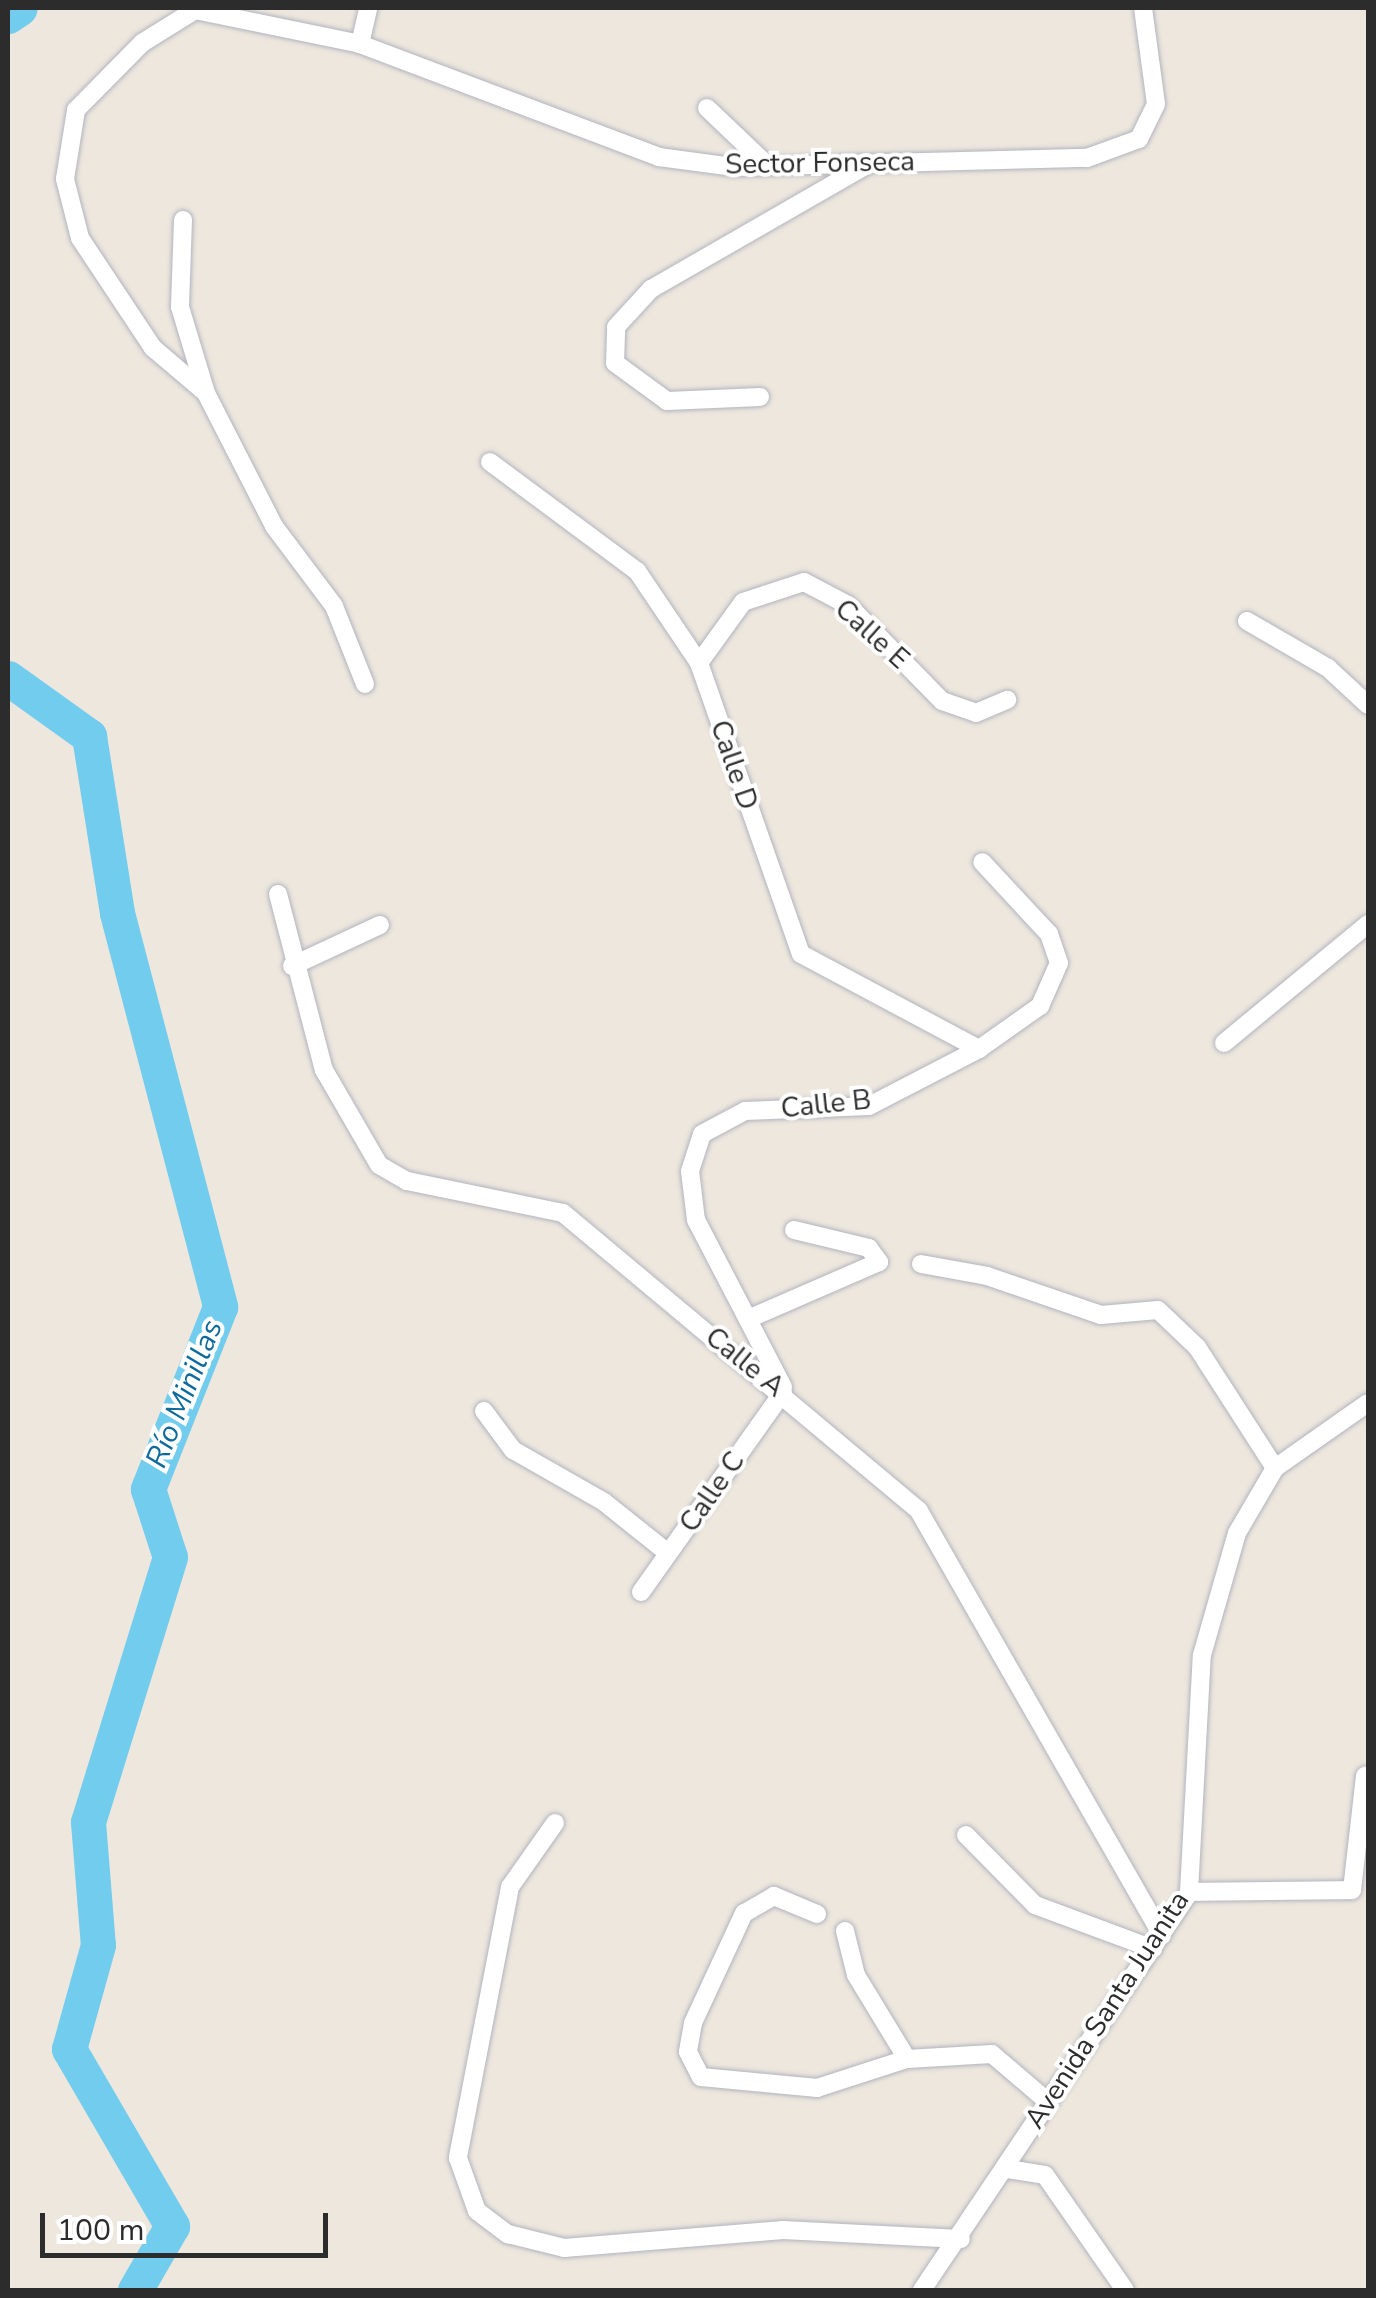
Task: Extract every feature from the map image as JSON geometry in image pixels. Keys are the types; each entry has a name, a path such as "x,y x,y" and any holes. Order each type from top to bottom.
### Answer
{"street":[{"path":"360,44 368,8"},
{"name":"Sector Fonseca","path":"206,393 152,348 80,238 65,179 76,110 142,43 195,10 360,44 659,158 768,166 1087,158 1139,139 1156,104 1142,8"},
{"path":"707,108 768,166"},
{"path":"760,398 667,401 614,363 616,327 650,289 870,164"},
{"path":"183,220 180,306 206,393 274,526 334,606 365,684"},
{"name":"Calle D","path":"490,462 637,571 698,663 802,954 979,1049"},
{"name":"Calle E","path":"698,663 743,602 804,582 848,605 942,701 976,714 1007,700"},
{"path":"1248,620 1328,668 1368,705"},
{"name":"Calle B","path":"785,1394 696,1220 690,1171 702,1134 746,1111 870,1106 979,1049 1040,1006 1059,963 1049,934 982,862"},
{"name":"Calle A","path":"278,894 292,966 324,1070 378,1164 407,1181 564,1213 785,1394 919,1511 1158,1942"},
{"path":"292,966 380,924"},
{"path":"1224,1043 1368,924"},
{"path":"748,1320 879,1262 869,1248 794,1230"},
{"path":"921,1264 987,1276 1101,1314 1158,1310 1197,1347 1275,1468"},
{"name":"Calle C","path":"641,1592 785,1394"},
{"name":"Avenida Santa Juanita","path":"922,2290 1008,2169 1047,2101 1158,1942 1188,1892 1202,1655 1237,1533 1275,1468 1368,1404"},
{"path":"484,1411 514,1450 604,1502 668,1553"},
{"path":"1188,1892 1352,1890 1365,1776"},
{"path":"556,1824 510,1888 458,2158 477,2211 508,2234 564,2248 783,2230 961,2239"},
{"path":"966,1834 1035,1905 1158,1942"},
{"path":"816,1914 774,1896 744,1913 694,2023 688,2052 701,2077 816,2088 907,2059 992,2054 1047,2101"},
{"path":"846,1930 856,1975 907,2059"},
{"path":"1008,2169 1046,2175 1125,2290"}],"waterway":[{"name":"Río Minillas","path":"8,16 20,8"},
{"name":"Río Minillas","path":"8,678 89,736 117,913 220,1307 148,1489 170,1557 88,1822 98,1945 69,2049 172,2226 135,2290"}]}
